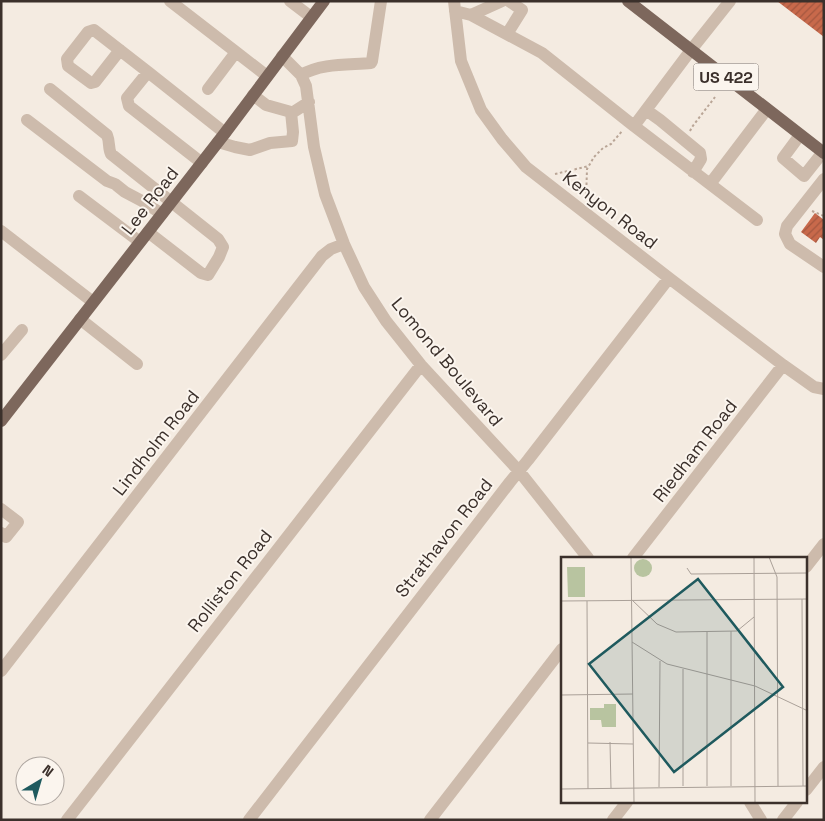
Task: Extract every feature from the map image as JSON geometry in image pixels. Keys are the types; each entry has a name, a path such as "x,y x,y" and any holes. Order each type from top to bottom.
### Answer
{"main road":[{"name":"Lee Road","path":"1,421 222,137 324,1"},
{"name":"US 422","path":"628,1 823,152"}],"street":[{"path":"170,1 267,76"},
{"path":"290,1 311,17"},
{"path":"301,76 310,70 336,65 371,63 381,1"},
{"path":"471,15 502,1"},
{"path":"507,34 522,10 509,1"},
{"path":"629,127 646,110 730,1"},
{"path":"455,6 542,53 629,127 757,220"},
{"name":"Kenyon Road","path":"455,6 461,61 481,110 526,167 784,365 814,387 824,389"},
{"path":"120,50 148,72 233,147 250,150 270,143 292,142 301,146 314,147"},
{"path":"208,89 236,52"},
{"name":"Lomond Boulevard","path":"282,56 301,76 306,86 314,147 325,194 344,244 368,294 386,321 421,364 519,471 587,557"},
{"path":"148,72 127,98 129,106 202,163"},
{"path":"50,89 107,135 110,154 218,239 223,247 208,275 201,273 79,196"},
{"path":"253,95 266,105 290,112 309,102"},
{"path":"710,184 767,109"},
{"path":"646,110 700,153 702,159 693,172"},
{"path":"290,112 293,132 292,142"},
{"path":"27,120 107,182 115,184 162,214"},
{"path":"800,134 783,158 804,176 823,152"},
{"path":"824,179 787,226 785,234 790,244 824,267"},
{"path":"1,231 93,302"},
{"name":"Lindholm Road","path":"1,671 322,256 331,249 344,244"},
{"name":"Strathavon Road","path":"248,820 669,278"},
{"path":"80,319 137,364"},
{"path":"1,355 22,330"},
{"name":"Rolliston Road","path":"67,820 421,364"},
{"name":"Riedham Road","path":"634,557 784,365"},
{"path":"1,509 18,522 6,537 1,533"},
{"path":"808,565 824,544"},
{"path":"430,820 561,650"},
{"path":"808,787 824,767"},
{"path":"613,820 625,804"},
{"path":"751,804 761,820"},
{"path":"783,820 795,804"}],"path":[{"path":"689,134 692,126 715,97"},
{"path":"586,202 587,169 604,148 629,127"},
{"path":"552,175 589,166"}],"building":[{"path":"777,1 824,1 824,37"},
{"path":"815,213 824,220 824,240 820,237 816,243 801,232"}]}
